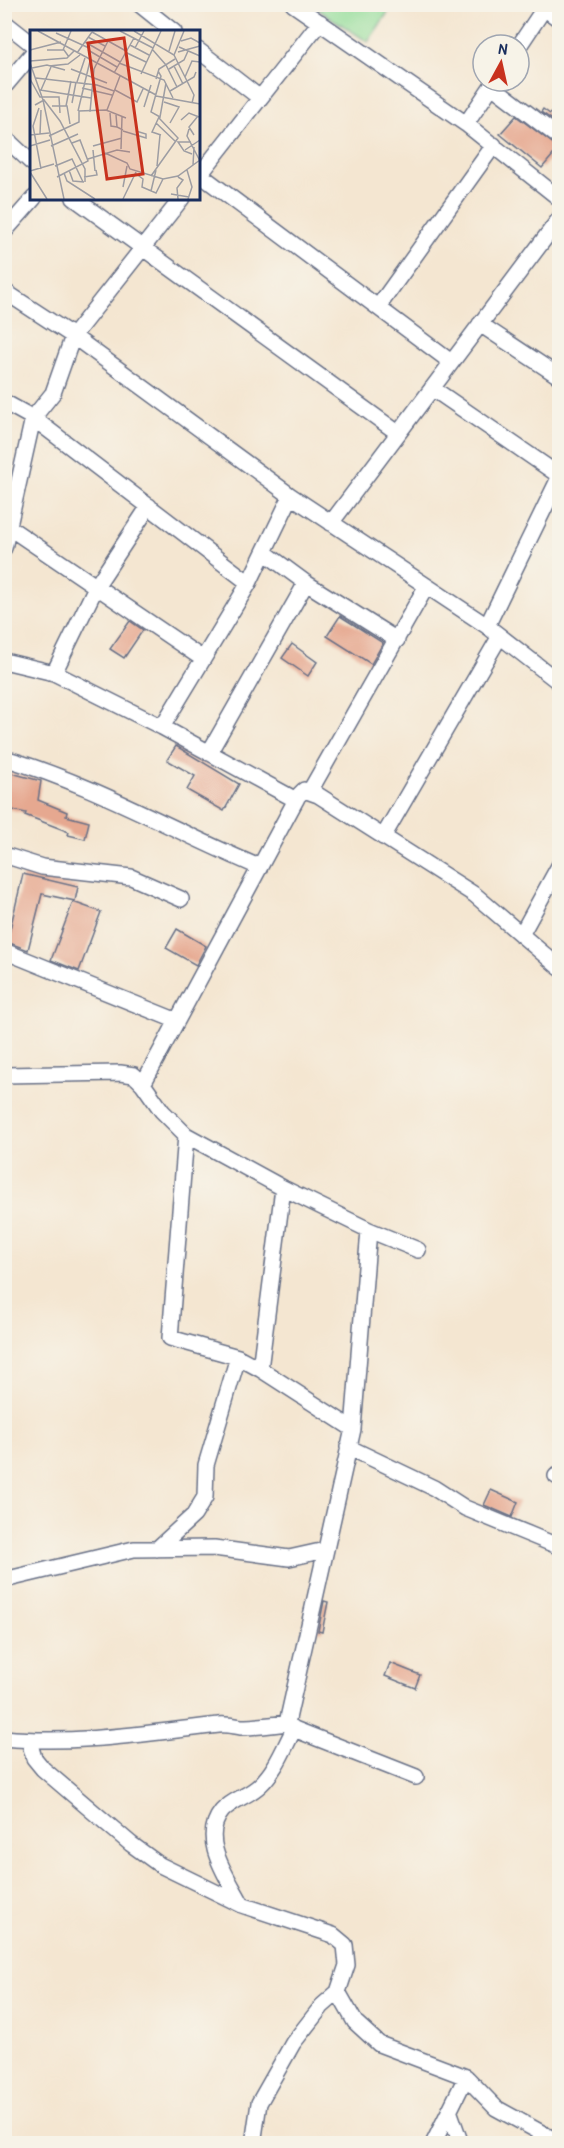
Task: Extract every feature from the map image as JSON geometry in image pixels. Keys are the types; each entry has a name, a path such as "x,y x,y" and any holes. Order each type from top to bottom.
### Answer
{"street":[{"path":"139,4 172,30"},
{"path":"293,4 466,124 560,199"},
{"path":"528,33 546,6 560,20"},
{"path":"4,22 30,42"},
{"path":"200,174 320,22"},
{"path":"200,52 260,98"},
{"path":"4,87 30,56"},
{"path":"466,124 487,93"},
{"path":"506,93 560,138"},
{"path":"4,137 30,161"},
{"path":"378,307 494,145"},
{"path":"200,176 451,363"},
{"path":"4,232 32,200"},
{"path":"77,200 398,433"},
{"path":"4,548 7,526 33,418 53,393 73,336 180,200"},
{"path":"331,523 557,224"},
{"path":"4,291 73,336 291,496 487,626 560,683"},
{"path":"480,324 560,377"},
{"path":"432,388 560,476 487,626"},
{"path":"4,402 33,418 249,583"},
{"path":"162,727 249,583 291,496"},
{"path":"54,673 97,585 148,506"},
{"path":"7,526 203,659"},
{"path":"264,552 306,584 397,640"},
{"path":"209,753 306,584"},
{"path":"310,791 426,587"},
{"path":"383,837 500,636"},
{"path":"4,660 54,673 162,727 296,800"},
{"path":"4,758 64,778 181,834 259,867"},
{"path":"143,1083 175,1020 301,792 310,791 474,896 560,968"},
{"path":"4,855 42,867 131,877 181,899"},
{"path":"521,935 560,864"},
{"path":"4,951 175,1020"},
{"path":"4,1075 120,1073 134,1076 143,1083 162,1112 186,1135 283,1188 369,1230 418,1250"},
{"path":"186,1135 170,1338 238,1357 353,1429"},
{"path":"260,1369 283,1188"},
{"path":"242,1905 214,1851 213,1834 221,1813 238,1797 259,1787 273,1769 290,1726 325,1550 353,1429 369,1230"},
{"path":"157,1549 194,1515 205,1497 206,1465 238,1357"},
{"path":"348,1447 434,1488 465,1508 560,1547"},
{"path":"4,1580 134,1549 214,1548 289,1558 325,1550"},
{"path":"4,1738 29,1741 138,1735 221,1724 290,1726 416,1777"},
{"path":"29,1741 34,1758 43,1769 131,1844 160,1865 242,1905 333,1935 345,1945 347,1965 338,1992 322,2006 292,2043 260,2103 253,2144"},
{"path":"338,1992 355,2022 379,2043 466,2077 496,2108 560,2143"},
{"path":"433,2144 466,2077"},
{"path":"450,2113 461,2144"}],"green space":[{"path":"311,5 393,5 368,42"}],"building":[{"path":"560,101 560,125 541,112 543,109 550,114"},
{"path":"516,116 559,148 542,168 500,134"},
{"path":"340,616 383,643 371,664 327,636"},
{"path":"130,621 143,630 124,658 110,649"},
{"path":"292,644 317,662 308,676 282,658"},
{"path":"176,746 239,784 224,811 187,790 195,776 167,760"},
{"path":"4,771 41,781 38,800 67,812 66,816 89,822 85,839 68,835 69,832 25,815 26,813 4,808"},
{"path":"23,874 78,887 75,901 42,894 28,950 7,942"},
{"path":"73,902 101,912 79,971 51,960"},
{"path":"177,929 206,946 196,965 166,948"},
{"path":"491,1490 518,1502 512,1517 484,1505"},
{"path":"324,1601 328,1602 322,1632 318,1631"},
{"path":"390,1663 420,1675 415,1688 385,1676"}]}
